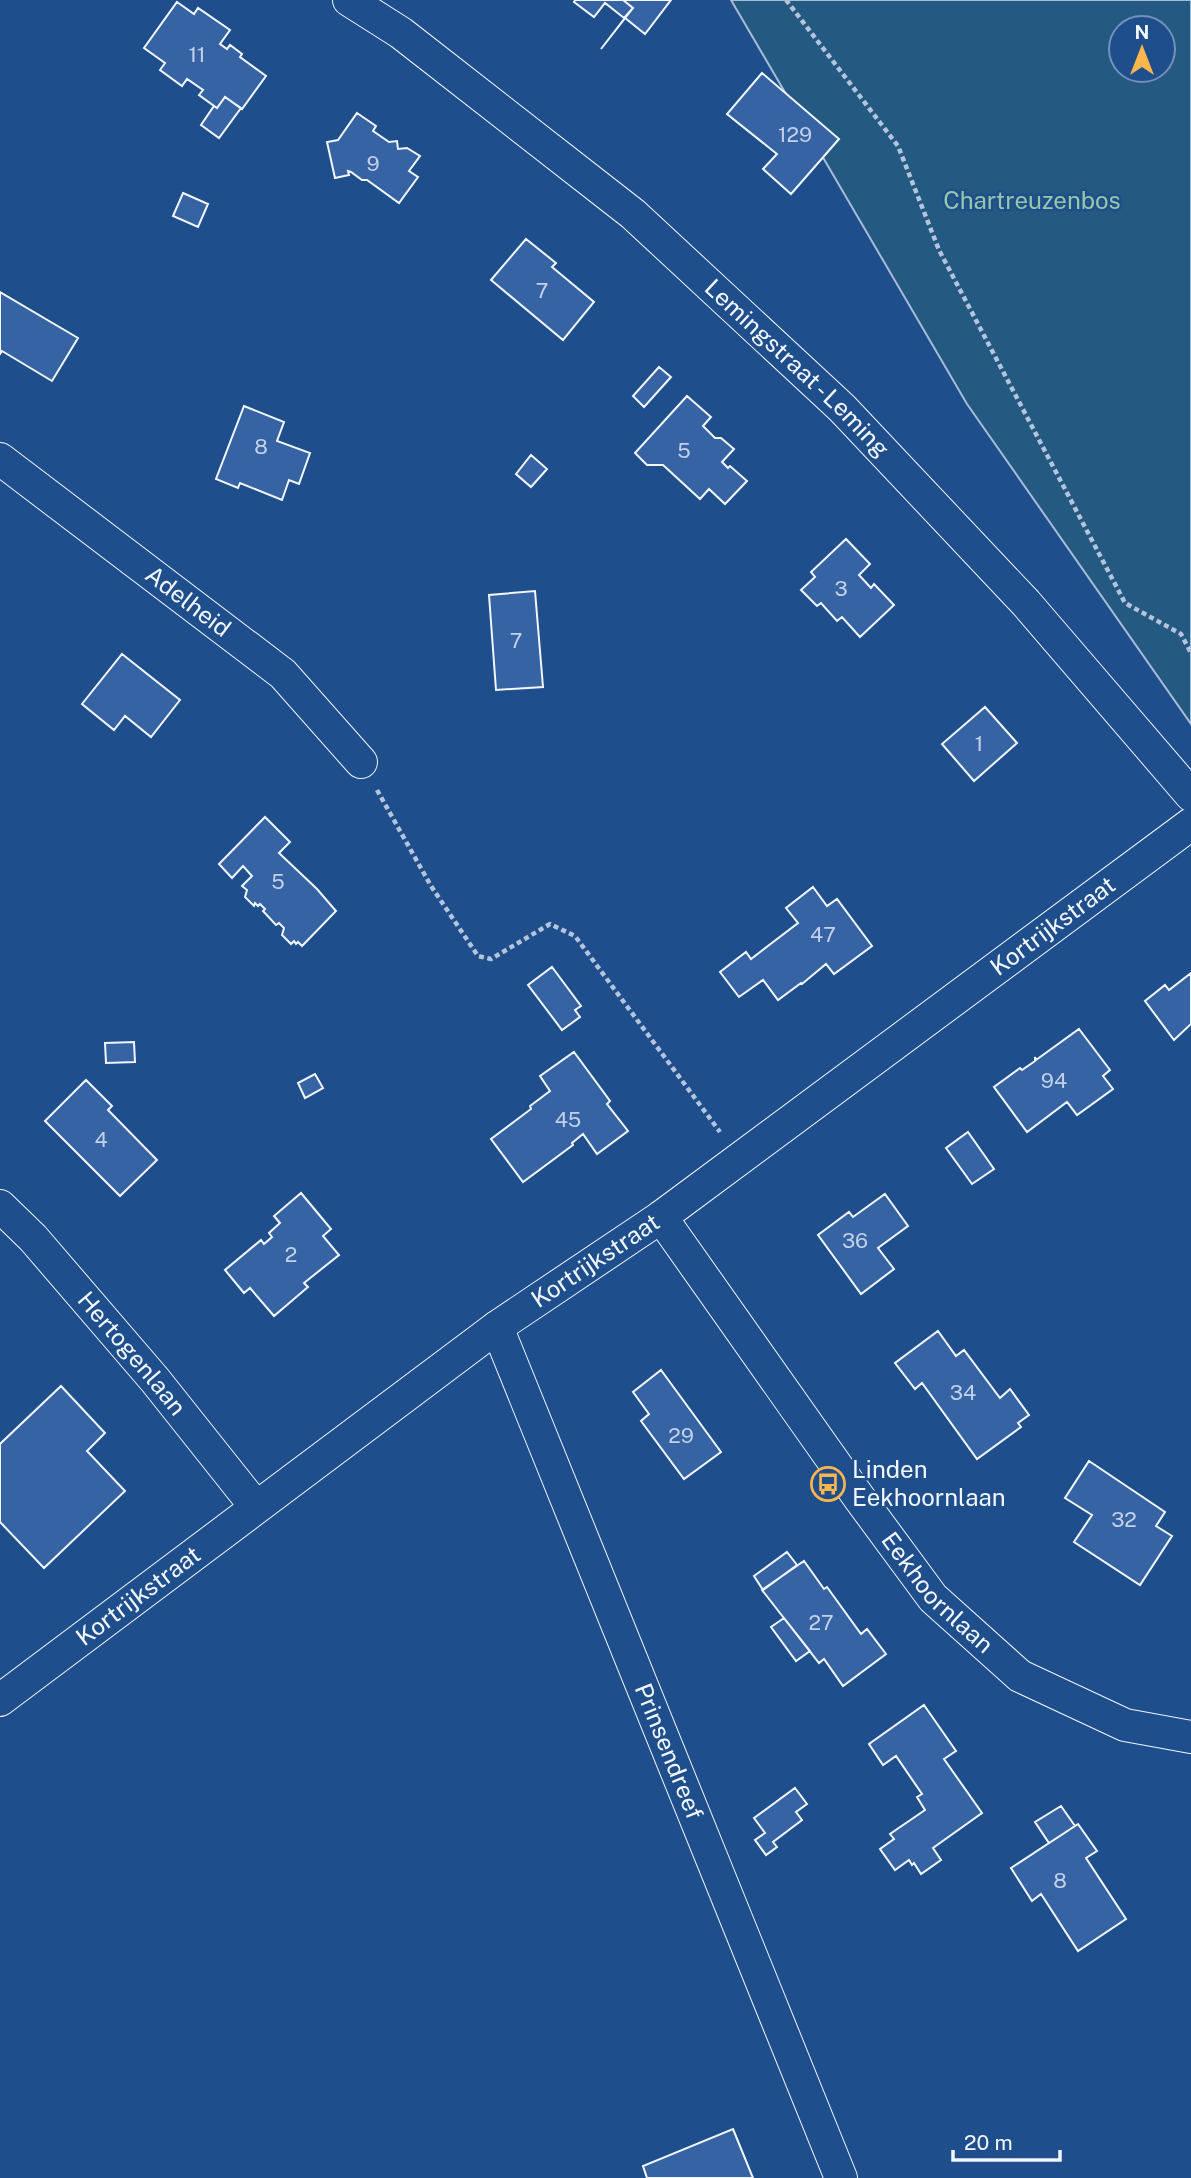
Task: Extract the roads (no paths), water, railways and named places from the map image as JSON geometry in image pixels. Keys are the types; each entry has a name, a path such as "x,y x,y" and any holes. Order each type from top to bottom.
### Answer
{"street":[{"name":"Lemingstraat - Leming","path":"349,0 401,33 633,214 842,408 1026,603 1191,795"},
{"name":"Adelheid","path":"0,458 283,674 361,762"},
{"name":"Kortrijkstraat","path":"0,1700 497,1327 661,1217 1191,824"},
{"name":"Hertogenlaan","path":"0,1206 33,1238 155,1380 256,1507"},
{"name":"Eekhoornlaan","path":"661,1217 933,1598 1020,1676 1125,1725 1191,1737"},
{"name":"Prinsendreef","path":"497,1327 841,2178"}],"place":[{"name":"Linden Eekhoornlaan","path":"828,1484"}],"park label":[{"name":"Chartreuzenbos","path":"1032,201"}]}
